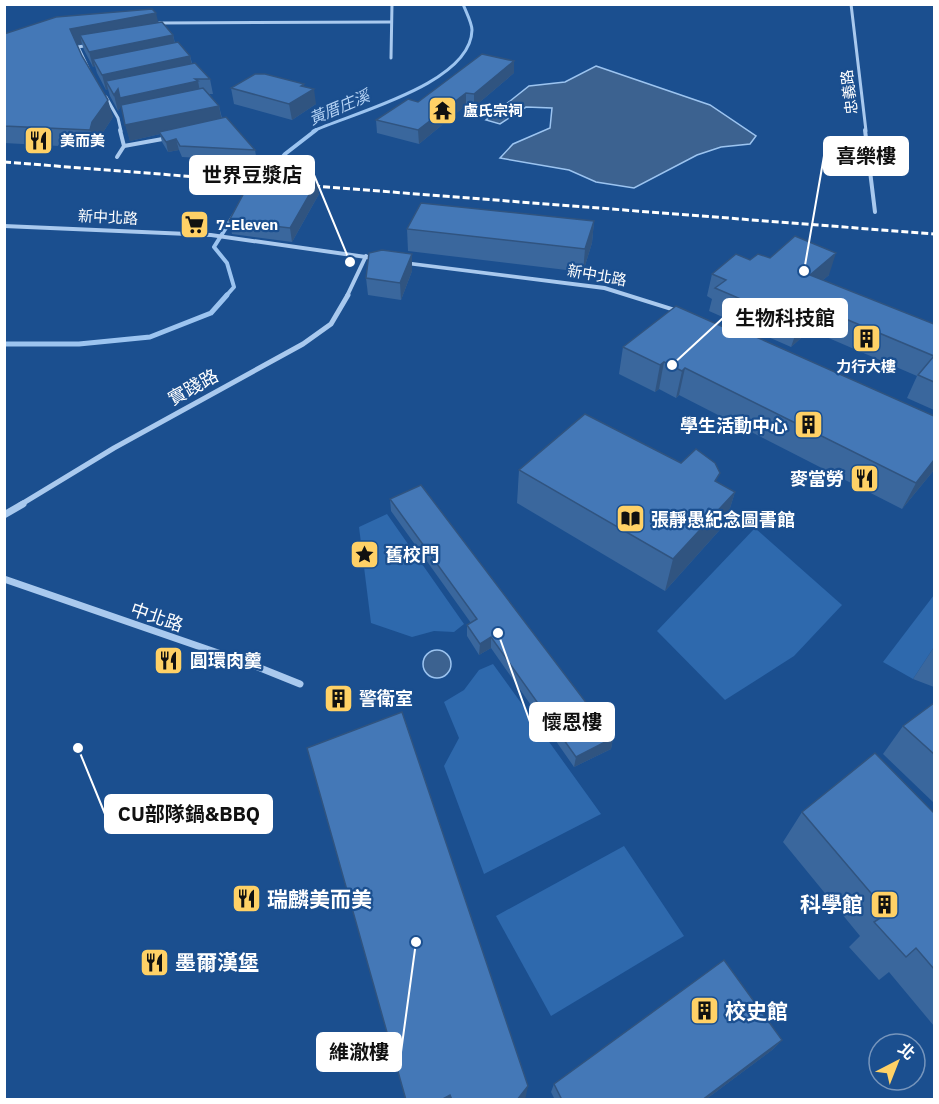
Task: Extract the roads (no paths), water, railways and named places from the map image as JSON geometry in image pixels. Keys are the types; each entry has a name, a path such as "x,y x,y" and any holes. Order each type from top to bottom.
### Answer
{"street":[{"path":"391,58 392,4"},
{"name":"忠義路","path":"851,4 875,213"},
{"path":"159,23 391,22"},
{"path":"90,71 78,47 100,43"},
{"path":"115,92 104,94 118,118 124,146"},
{"path":"118,118 130,115"},
{"path":"117,156 124,146 172,137"},
{"name":"新中北路","path":"4,225 211,236 366,256 605,288 640,297 695,316"},
{"name":"實踐路","path":"4,515 114,448 303,344 331,324 339,313 366,256"},
{"name":"中北路","path":"4,579 250,664 300,684"}],"waterway":[{"name":"黃厝庄溪","path":"313,131 407,94 432,81 452,66 466,49 472,30 463,4"},
{"name":"黃厝庄溪","path":"248,198 285,154 316,130"},
{"name":"黃厝庄溪","path":"226,296 234,287 227,263 214,247 234,215"},
{"name":"黃厝庄溪","path":"4,344 79,344 150,337 211,313 227,295"}],"railway":[{"path":"4,162 934,234"}],"place":[{"name":"盧氏宗祠","path":"442,110"},
{"name":"美而美","path":"39,140"},
{"name":"7-Eleven","path":"195,224"},
{"name":"世界豆漿店","path":"350,262"},
{"name":"喜樂樓","path":"804,271"},
{"name":"力行大樓","path":"866,339"},
{"name":"生物科技館","path":"672,365"},
{"name":"學生活動中心","path":"809,425"},
{"name":"麥當勞","path":"865,478"},
{"name":"張靜愚紀念圖書館","path":"630,519"},
{"name":"舊校門","path":"364,554"},
{"name":"懷恩樓","path":"498,633"},
{"name":"圓環肉羹","path":"169,660"},
{"name":"警衛室","path":"338,698"},
{"name":"CU部隊鍋&BBQ","path":"78,748"},
{"name":"瑞麟美而美","path":"246,899"},
{"name":"科學館","path":"884,904"},
{"name":"維澈樓","path":"416,942"},
{"name":"墨爾漢堡","path":"154,962"},
{"name":"校史館","path":"704,1011"}]}
